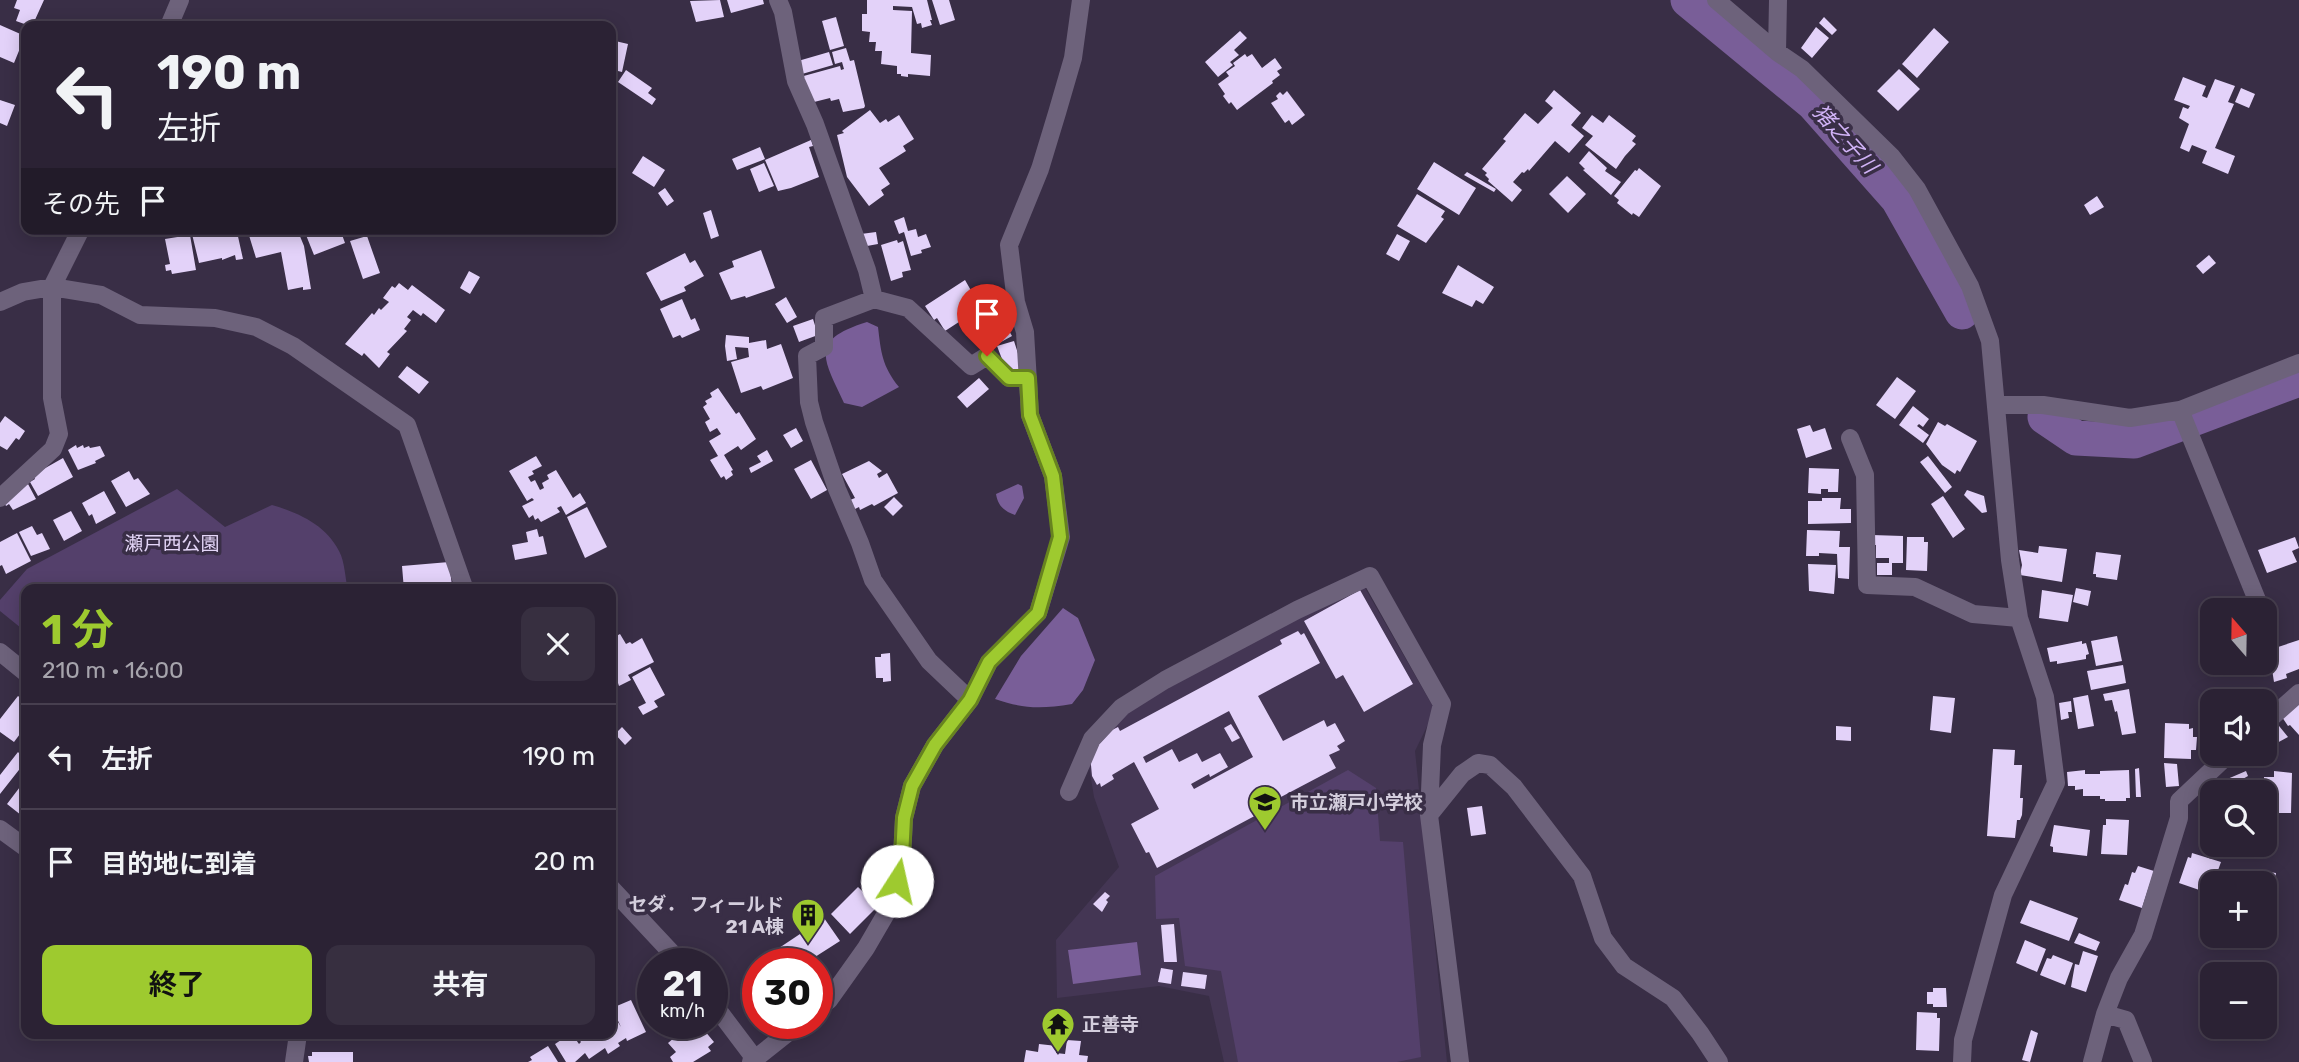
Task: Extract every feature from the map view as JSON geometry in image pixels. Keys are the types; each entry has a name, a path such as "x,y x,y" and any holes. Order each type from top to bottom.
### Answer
{"street":[{"path":"171,21 180,0"},
{"path":"778,0 783,12 796,81 820,136 867,270 874,299"},
{"path":"833,994 866,948 891,905 902,857 904,818 912,786 935,745 970,700 989,662 1038,613 1060,537 1053,476 1030,415 1025,332 1016,302 1009,245 1040,169 1057,113 1073,58 1081,0"},
{"path":"1716,0 1777,52 1802,69 1892,157 1917,189 1970,286 1990,341 2010,560 2019,618 2045,697 2056,783 2003,895 1963,1040 1962,1062"},
{"path":"1777,52 1778,0"},
{"path":"0,498 53,449 59,434 52,398 52,287 77,235"},
{"path":"0,302 23,292 52,287 101,295 140,315 215,318 256,327 293,346 407,425 463,584"},
{"path":"970,700 929,660 873,580 814,422 809,402 807,356 824,347 824,318 874,299 908,307 971,366 987,356 1009,378 1028,378"},
{"path":"1996,405 2043,405 2130,418 2182,416 2299,363"},
{"path":"2182,416 2256,598"},
{"path":"1850,438 1865,475 1867,585 1915,587 1973,614 2019,618"},
{"path":"1069,792 1093,739 1122,707 1166,680 1297,610 1370,576 1442,704 1432,745 1429,815 1460,1062"},
{"path":"0,652 21,669"},
{"path":"2277,712 2299,692"},
{"path":"1429,815 1462,774 1478,763 1490,765 1514,787 1582,876 1603,938 1624,966 1673,999 1719,1062"},
{"path":"2092,1062 2105,1014 2119,978 2143,935 2179,818 2179,801 2216,766"},
{"path":"0,829 21,844"},
{"path":"616,893 667,948"},
{"path":"2105,1014 2126,1020 2143,1062"},
{"path":"728,1025 753,1060 780,1039"},
{"path":"294,1062 297,1039"}],"shaded area":[{"path":"867,322 878,327 883,358 899,387 862,407 844,403 831,374 826,352 836,336"},
{"path":"1018,484 1022,486 1024,498 1015,515 1002,508 996,494"},
{"name":"市立瀬戸小学校","path":"1356,587 1365,588 1435,710 1415,751 1447,1062 1224,1062 1209,996 1159,986 1057,998 1056,940 1119,867 1094,797 1087,754 1120,714"},
{"path":"1063,608 1078,618 1095,660 1083,690 1072,704 1051,707 1015,705 995,699 1021,656"},
{"path":"1137,942 1141,975 1073,984 1068,950"}],"green space":[{"name":"瀬戸西公園","path":"177,489 225,527 272,505 311,521 327,534 339,551 347,584 21,584 21,628 0,611 0,600 27,569"},
{"path":"1348,770 1376,788 1380,841 1403,842 1421,1057 1397,1062 1238,1062 1221,971 1185,966 1179,918 1156,919 1155,876"}],"building":[{"path":"17,0 44,0 34,21 16,21 20,10 14,8"},
{"path":"720,0 724,17 696,22 690,1"},
{"path":"727,0 763,0 764,4 731,13"},
{"path":"867,0 927,0 932,25 922,28 921,23 917,24 912,7 893,6 893,10 912,11 911,53 931,55 930,76 901,76 897,74 897,66 881,64 882,51 875,51 876,42 869,42 870,32 862,31 862,14 867,14"},
{"path":"932,0 949,0 955,20 940,25"},
{"path":"836,17 844,46 830,50 822,21"},
{"path":"1824,17 1837,30 1832,35 1819,23"},
{"path":"0,25 21,34 21,46 14,63 0,57"},
{"path":"1816,27 1829,38 1812,58 1801,48"},
{"path":"1934,28 1949,42 1917,78 1902,64"},
{"path":"1240,31 1247,38 1234,50 1239,55 1230,62 1233,65 1218,77 1205,62"},
{"path":"616,41 628,44 622,72 618,71 617,76"},
{"path":"846,48 850,61 854,60 864,108 843,112 839,99 831,101 830,98 810,103 800,77 840,66 841,70 844,69 842,62 835,64 832,52"},
{"path":"829,52 833,65 802,74 798,61"},
{"path":"1245,54 1247,57 1252,54 1262,68 1275,58 1282,68 1277,71 1280,75 1273,83 1237,110 1223,96 1225,94 1218,84 1229,76 1226,72 1235,66 1233,63"},
{"path":"1899,69 1920,89 1898,111 1877,91"},
{"path":"626,70 652,88 648,93 656,99 652,105 618,82"},
{"path":"2183,77 2206,86 2202,96 2207,98 2215,79 2235,86 2228,102 2234,104 2215,148 2235,156 2228,174 2202,163 2207,151 2192,145 2189,152 2180,148 2189,124 2179,118 2183,107 2188,109 2190,106 2174,100"},
{"path":"2241,88 2255,94 2249,108 2235,102"},
{"path":"1554,90 1581,113 1571,125 1584,136 1569,153 1555,141 1529,171 1528,169 1522,172 1513,182 1522,190 1512,202 1488,181 1485,175 1487,173 1482,169 1525,113 1538,124 1553,108 1545,101"},
{"path":"1287,91 1305,115 1292,125 1289,120 1285,123 1271,103 1278,99 1276,96 1280,92 1283,95"},
{"path":"0,100 15,105 7,126 0,123"},
{"path":"870,110 880,123 886,119 888,122 899,115 914,139 903,146 906,151 879,168 890,184 881,190 884,195 869,206 847,177 837,135 844,133 842,131"},
{"path":"1592,115 1603,123 1609,115 1636,136 1632,141 1636,144 1616,169 1585,145 1593,136 1582,128"},
{"path":"811,140 813,146 809,147 819,177 778,191 765,160"},
{"path":"760,147 765,159 737,170 732,159"},
{"path":"1589,151 1607,168 1605,171 1621,182 1611,195 1583,170 1585,169 1579,163"},
{"path":"643,156 665,170 654,187 632,173"},
{"path":"1434,162 1476,188 1459,215 1417,189"},
{"path":"764,163 774,186 759,192 750,169"},
{"path":"1639,168 1661,186 1639,217 1617,203 1619,200 1614,196"},
{"path":"1467,172 1496,189 1494,192 1464,175"},
{"path":"1567,176 1586,194 1568,213 1549,194"},
{"path":"665,188 674,201 667,206 658,193"},
{"path":"1417,194 1445,211 1441,217 1444,219 1426,243 1397,226"},
{"path":"2097,196 2104,207 2090,215 2084,205"},
{"path":"711,210 719,236 711,239 703,213"},
{"path":"904,217 908,231 916,229 918,237 926,234 931,247 911,256 904,232 899,234 894,221"},
{"path":"876,232 878,244 867,246 861,234"},
{"path":"1397,234 1410,241 1399,261 1386,254"},
{"path":"190,235 196,270 172,274 171,270 166,271 165,265 170,264 165,239"},
{"path":"192,235 238,235 243,259 236,260 235,255 199,263"},
{"path":"249,235 299,235 304,246 311,289 303,290 303,287 288,290 281,252 256,258"},
{"path":"306,235 342,235 345,243 314,255"},
{"path":"367,236 380,273 363,279 350,241"},
{"path":"897,240 898,243 903,241 911,270 902,272 903,277 891,281 881,245"},
{"path":"761,250 775,288 731,300 719,273 734,267 732,261"},
{"path":"685,253 690,263 695,260 704,276 684,287 686,291 661,301 646,273"},
{"path":"2209,255 2216,263 2203,274 2196,266"},
{"path":"1458,265 1494,287 1483,304 1476,300 1472,307 1442,293"},
{"path":"469,271 480,277 470,294 460,288"},
{"path":"965,280 973,294 982,288 1012,336 990,348 972,317 945,331 937,318 934,320 925,306"},
{"path":"399,283 408,290 412,285 445,310 436,323 423,313 421,316 413,310 407,317 411,320 404,329 407,331 387,352 390,354 379,368 364,353 362,356 345,344 372,313 374,315 389,302 383,298 392,286 395,288"},
{"path":"786,297 797,317 787,323 775,304"},
{"path":"682,299 691,320 695,318 700,330 682,338 680,335 673,338 660,309"},
{"path":"813,319 818,335 799,342 793,326"},
{"path":"726,335 749,337 749,343 766,340 767,349 781,344 793,378 763,390 761,386 741,393 731,362 749,357 748,348 735,347 737,359 727,361"},
{"path":"1014,341 1023,369 1015,371 1002,359 997,346"},
{"path":"407,366 429,382 419,394 398,377"},
{"path":"1897,377 1916,391 1895,419 1876,405"},
{"path":"979,378 989,389 967,408 957,397"},
{"path":"718,388 736,414 739,412 756,439 741,450 738,446 724,455 733,470 733,475 726,480 724,476 721,478 710,460 718,456 709,441 721,434 717,428 710,432 705,422 710,419 703,407 707,404 705,401 712,397 710,393"},
{"path":"1913,406 1929,419 1923,427 1919,424 1917,426 1929,435 1923,443 1899,425"},
{"path":"5,416 25,431 7,450 0,446 0,423"},
{"path":"1938,422 1945,426 1947,424 1977,441 1960,472 1957,470 1955,474 1942,465 1926,444"},
{"path":"1810,425 1813,432 1825,428 1832,449 1806,458 1797,429"},
{"path":"796,428 803,441 791,448 783,435"},
{"path":"76,445 77,448 83,445 84,448 100,446 105,456 78,470 68,450"},
{"path":"767,450 773,461 751,473 749,468 761,462 757,456"},
{"path":"536,456 542,466 532,471 534,474 528,477 531,482 535,480 540,490 544,488 542,483 549,479 547,475 556,470 573,498 580,493 586,503 566,515 561,506 557,508 560,512 541,522 538,518 535,520 533,515 529,518 522,506 534,500 532,498 527,501 509,471"},
{"path":"1928,456 1952,487 1945,493 1920,462"},
{"path":"63,458 73,477 38,496 30,482 35,479 33,475"},
{"path":"811,460 827,490 811,499 794,469"},
{"path":"869,461 882,471 877,474 879,478 887,473 898,493 874,506 872,504 860,510 859,507 855,509 850,500 855,498 842,474"},
{"path":"1809,468 1839,469 1838,492 1821,489 1821,494 1808,493"},
{"path":"129,471 134,480 138,478 150,494 126,507 111,481"},
{"path":"28,484 36,499 13,510 9,504 6,506 2,498"},
{"path":"1967,490 1984,496 1987,512 1982,513 1964,495"},
{"path":"104,491 116,513 96,524 92,514 89,516 82,503"},
{"path":"1943,496 1965,529 1953,538 1931,504"},
{"path":"894,497 903,506 893,516 884,507"},
{"path":"1822,498 1841,498 1840,509 1851,509 1851,523 1808,524 1808,501 1822,501"},
{"path":"587,507 607,547 585,558 567,517"},
{"path":"71,511 82,531 64,541 53,520"},
{"path":"32,526 37,535 42,533 50,549 31,556 19,532"},
{"path":"537,529 539,537 543,536 547,554 515,560 512,545 528,542 526,532"},
{"path":"1807,530 1840,531 1839,547 1850,547 1849,579 1838,578 1837,554 1819,553 1819,556 1806,556"},
{"path":"17,533 31,561 6,574 2,565 0,566 0,542"},
{"path":"1872,535 1903,536 1903,563 1892,563 1892,575 1877,575 1877,563 1889,563 1889,558 1876,558 1876,545 1872,545"},
{"path":"1907,537 1924,537 1924,542 1928,542 1927,571 1906,570"},
{"path":"2295,537 2299,548 2292,551 2297,562 2267,573 2258,550"},
{"path":"2039,546 2067,549 2062,582 2020,575 2022,565 2019,550 2038,553"},
{"path":"2096,552 2121,555 2117,580 2096,577 2096,574 2093,574"},
{"path":"449,562 452,584 404,584 402,566"},
{"path":"1808,564 1836,565 1834,594 1809,591"},
{"path":"2076,588 2091,591 2088,606 2073,602"},
{"path":"1360,590 1413,684 1364,712 1343,675 1336,679 1304,621"},
{"path":"2042,590 2073,595 2068,622 2039,618"},
{"path":"1298,631 1301,635 1304,633 1320,663 1258,696 1283,741 1324,720 1327,727 1335,723 1345,741 1337,746 1340,750 1329,755 1336,768 1262,807 1264,811 1157,868 1131,824 1159,809 1134,762 1112,775 1114,779 1101,787 1092,776 1090,754 1112,730 1118,727 1120,731 1282,644 1280,640","holes":["1229,711 1253,757 1194,789 1191,784 1228,767 1220,753 1202,762 1197,753 1179,762 1172,749 1146,763 1143,757"]},
{"path":"620,634 626,644 632,644 642,638 654,662 628,675 631,680 619,686 616,684 616,636"},
{"path":"2117,636 2122,661 2096,666 2091,641"},
{"path":"2299,640 2299,669 2286,674 2287,678 2274,682 2273,676 2277,676 2277,647"},
{"path":"2082,641 2082,644 2086,643 2089,654 2086,659 2057,664 2057,661 2050,662 2047,648"},
{"path":"890,653 891,681 883,682 883,678 876,678 875,657"},
{"path":"2123,665 2126,683 2091,690 2087,671"},
{"path":"650,667 665,695 654,701 658,707 643,715 638,707 646,703 632,677"},
{"path":"2129,689 2136,733 2122,735 2112,700 2105,701 2103,694"},
{"path":"2088,695 2094,726 2078,729 2073,698"},
{"path":"18,696 21,698 21,733 14,742 0,732 0,719"},
{"path":"1933,696 1955,698 1951,733 1930,730"},
{"path":"2071,701 2072,712 2068,712 2069,718 2061,720 2059,703"},
{"path":"2299,702 2299,735 2282,717"},
{"path":"2165,723 2189,724 2189,729 2193,728 2193,737 2197,737 2196,750 2191,750 2191,759 2164,758"},
{"path":"2277,723 2288,737 2277,743"},
{"path":"1231,724 1240,738 1232,742 1224,728"},
{"path":"1836,726 1851,727 1851,741 1836,740"},
{"path":"622,727 632,738 625,745 616,733"},
{"path":"1993,749 2015,750 2014,765 2022,765 2022,815 2020,820 2017,820 2015,838 1987,836"},
{"path":"18,752 21,755 21,767 0,794 0,775"},
{"path":"2164,763 2177,764 2179,786 2166,787"},
{"path":"2139,768 2141,797 2136,797 2135,769"},
{"path":"2085,770 2085,774 2100,774 2100,771 2129,770 2130,798 2126,798 2126,801 2105,801 2100,799 2100,796 2083,796 2083,789 2075,790 2075,786 2068,786 2067,772"},
{"path":"2246,771 2248,776 2241,780 2225,780"},
{"path":"2274,771 2292,773 2291,813 2277,813 2277,780 2264,780 2264,777 2274,777"},
{"path":"21,786 21,815 7,804"},
{"path":"1482,806 1486,834 1471,836 1467,808"},
{"path":"2106,819 2129,820 2127,855 2101,854 2103,825 2106,825"},
{"path":"2054,825 2090,830 2087,856 2053,852 2053,847 2050,846"},
{"path":"2192,853 2221,862 2218,871 2200,871 2200,890 2179,883 2188,857 2191,858"},
{"path":"2138,866 2154,871 2142,908 2119,900 2125,884 2128,885 2132,872 2135,873"},
{"path":"858,887 878,906 850,934 831,914"},
{"path":"1105,892 1110,896 1102,912 1093,904"},
{"path":"2030,900 2078,918 2069,941 2020,923"},
{"name":"セダ． フィールド 21 A棟","path":"824,918 840,941 829,948 779,948"},
{"path":"1174,924 1177,962 1164,962 1161,925"},
{"path":"2079,933 2100,942 2096,951 2074,943"},
{"path":"2025,940 2046,949 2037,972 2016,963"},
{"path":"2083,951 2098,956 2086,992 2071,987 2075,964 2079,965"},
{"path":"2053,955 2073,963 2065,985 2040,975 2047,958 2051,959"},
{"path":"1161,968 1173,970 1171,984 1158,982"},
{"path":"1183,972 1207,975 1205,989 1181,986"},
{"path":"1933,988 1946,988 1947,1007 1927,1004 1927,992 1933,992"},
{"path":"631,1000 637,1013 637,1036 627,1041 626,1038 608,1054 605,1048 589,1059 585,1053 575,1062 566,1062 555,1044 562,1039 576,1039 579,1044 579,1039 616,1039 616,1019 621,1027 616,1016 616,1006"},
{"path":"1917,1012 1937,1013 1937,1018 1940,1018 1939,1051 1916,1050"},
{"path":"2031,1030 2038,1033 2030,1062 2022,1060"},
{"path":"673,1039 712,1039 714,1042 708,1047 711,1051 693,1062 673,1062 670,1057 676,1052 668,1043"},
{"path":"1067,1040 1081,1041 1079,1055 1088,1056 1087,1062 1024,1062 1026,1050 1038,1052 1039,1044 1057,1046 1056,1053 1065,1054"},
{"path":"548,1046 558,1062 528,1062 532,1060 530,1057"},
{"path":"312,1052 353,1052 353,1062 309,1062 308,1056 312,1056"}],"waterway":[{"name":"猪之子川","path":"1688,0 1813,103 1898,199 1962,312"},
{"name":"猪之子川","path":"2045,417 2076,438 2134,441 2299,379"}],"place":[{"name":"市立瀬戸小学校","path":"1265,832"},
{"name":"セダ． フィールド 21 A棟","path":"808,945"},
{"name":"正善寺","path":"1058,1054"}],"route":[{"path":"897,881 902,857 904,818 912,786 935,745 970,700 989,662 1038,613 1060,537 1053,476 1030,415 1028,378 1009,378 987,356"}]}
